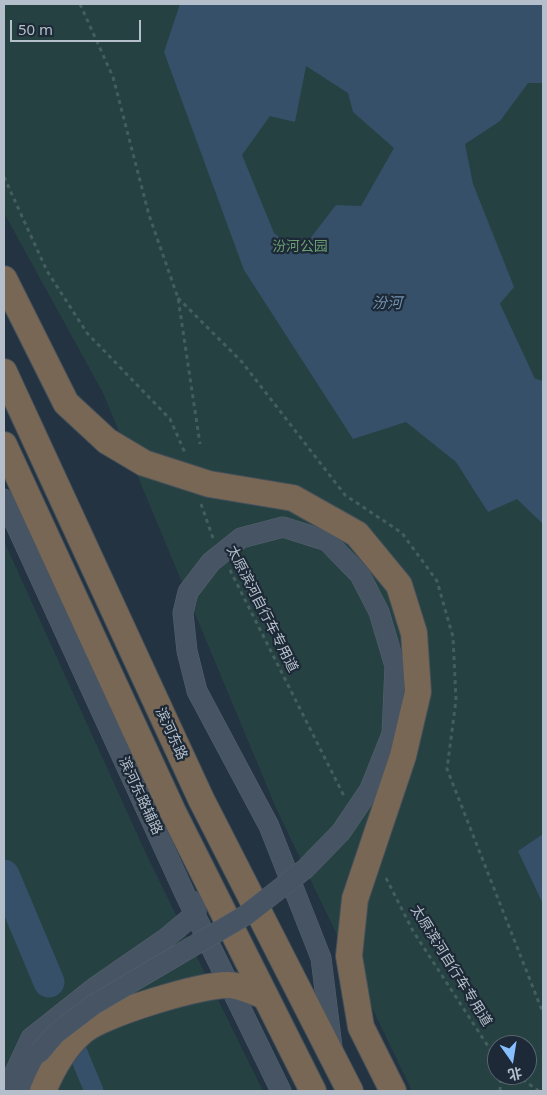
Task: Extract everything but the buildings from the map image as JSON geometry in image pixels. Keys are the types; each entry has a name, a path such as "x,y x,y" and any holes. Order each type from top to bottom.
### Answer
{"highway":[{"path":"4,279 66,402 107,442 144,462 209,484 292,498 357,534 399,586 414,632 418,692 403,756 356,899 349,956 360,1027 393,1091"},
{"name":"滨河东路","path":"4,372 200,799 350,1091"},
{"path":"4,445 198,863 313,1091"},
{"path":"43,1091 53,1066 84,1031 128,1009 190,992 230,984 265,996"}],"main road":[{"name":"滨河东路辅路","path":"4,499 196,913 281,1091"},
{"path":"25,1091 39,1053 55,1034 93,1005 246,915 305,869 341,832 370,789 392,734 396,666 379,612 360,575 327,541 283,526 241,538 211,562 188,592 183,613 187,651 197,690 269,826 321,958 333,1059"},
{"path":"9,1091 9,1085 31,1038 94,988 164,939 196,913 198,863"}],"path":[{"path":"80,4 113,77 149,215 178,298 200,444"},
{"path":"4,177 47,271 82,325 170,419 186,456"},
{"name":"太原滨河自行车专用道","path":"199,500 207,526 216,543"},
{"name":"太原滨河自行车专用道","path":"229,569 348,803"},
{"name":"太原滨河自行车专用道","path":"382,871 413,931 487,1045"}],"green space":[{"name":"汾河公园","path":"4,4 543,4 543,1091 412,1091 276,808 103,393 4,213"},
{"path":"4,541 149,860 263,1091 4,1091"}],"water":[{"name":"汾河","path":"180,4 543,4 543,83 528,83 500,121 465,144 473,184 514,287 486,320 501,368 543,381 543,524 517,499 488,512 456,462 406,422 353,439 244,270 164,52","holes":["306,66 348,93 353,112 394,148 361,206 336,205 299,253 274,233 242,155 270,116 295,122"]},
{"path":"543,834 543,904 518,851"}],"waterway":[{"name":"汾河","path":"471,278 543,433"},
{"path":"4,875 49,982"},
{"path":"74,1043 94,1091"}]}
